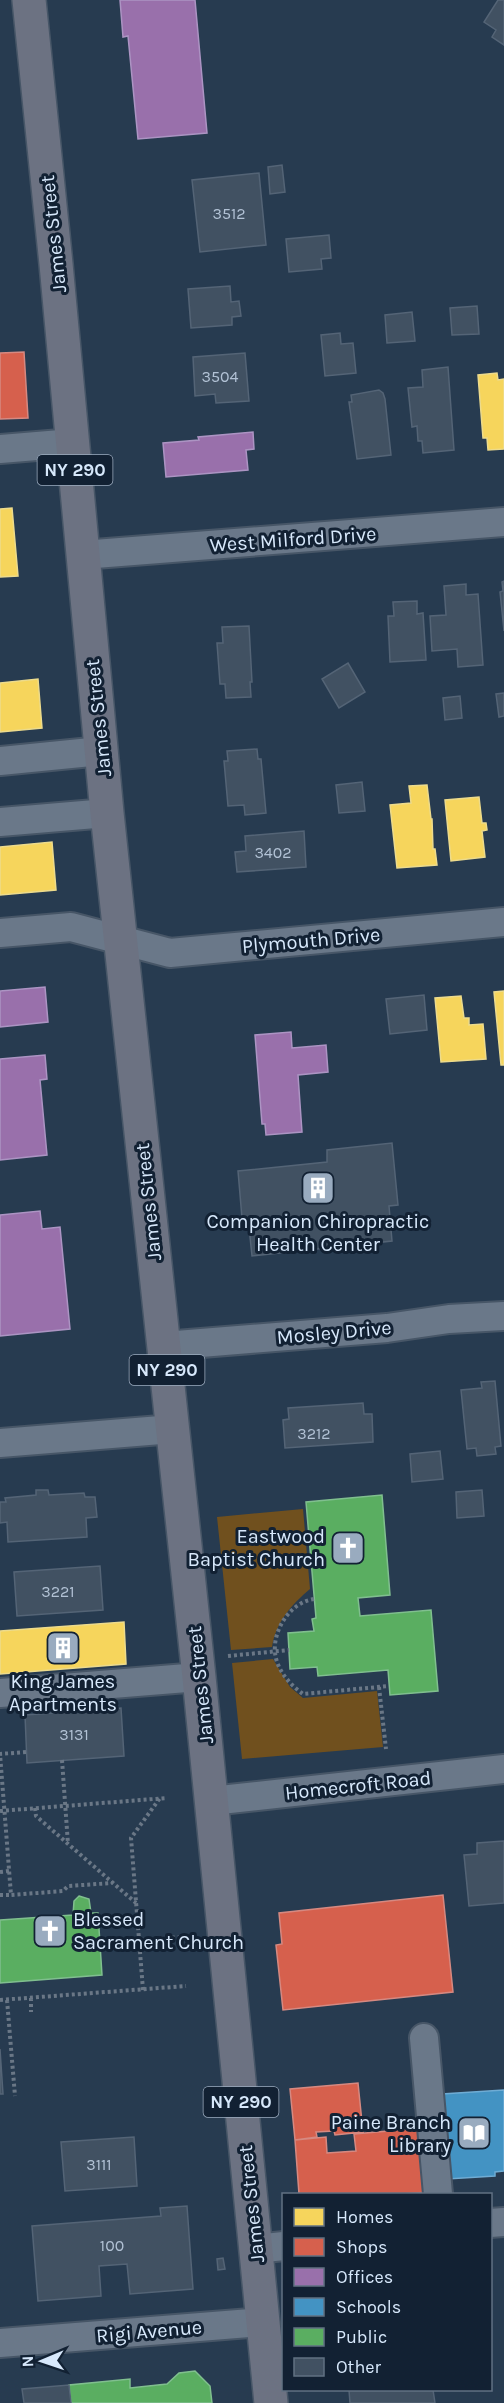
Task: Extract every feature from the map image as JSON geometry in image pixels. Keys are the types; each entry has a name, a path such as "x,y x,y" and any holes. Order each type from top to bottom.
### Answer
{"main road":[{"name":"James Street","path":"29,0 107,813 212,1801 269,2248 263,2322 271,2403"}],"street":[{"path":"0,448 73,443"},
{"name":"West Milford Drive","path":"82,555 504,522"},
{"path":"0,761 102,751"},
{"path":"0,822 107,813"},
{"name":"Plymouth Drive","path":"0,933 71,927 170,954 504,922"},
{"name":"Mosley Drive","path":"164,1346 387,1328 449,1319 504,1316"},
{"path":"0,1443 173,1429"},
{"path":"0,1693 199,1677"},
{"name":"Homecroft Road","path":"212,1801 504,1769"},
{"path":"423,2038 438,2193"},
{"name":"Rigi Avenue","path":"0,2343 263,2322"}],"path":[{"path":"314,1599 304,1600 286,1616 276,1639 275,1652 287,1679 303,1694 389,1686"},
{"path":"228,1656 289,1650"},
{"path":"379,1687 386,1749"},
{"path":"11,1894 2,1811 0,1754 26,1752"},
{"path":"62,1760 68,1844"},
{"path":"143,1990 131,1838 160,1798"},
{"path":"2,1811 167,1798"},
{"path":"35,1808 36,1816 137,1904"},
{"path":"0,1872 9,1871"},
{"path":"0,1895 63,1891 68,1886 112,1882"},
{"path":"100,1943 181,1937"},
{"path":"0,2000 186,1986"},
{"path":"31,1998 31,2012"},
{"path":"7,2000 15,2096"}],"shaded area":[{"path":"303,1509 310,1589 285,1615 272,1647 231,1650 217,1517"},
{"path":"273,1659 290,1687 303,1698 377,1691 383,1747 242,1759 232,1663"}],"building: Homes":[{"path":"497,373 498,380 504,379 504,449 488,450 487,438 483,438 478,375"},
{"path":"12,508 18,576 0,577 0,509"},
{"path":"38,679 42,728 0,732 0,683"},
{"path":"427,785 432,819 433,849 435,849 437,865 397,868 390,805 411,803 409,786"},
{"path":"479,797 482,823 486,823 487,830 482,831 485,857 451,861 445,800"},
{"path":"52,842 56,890 0,895 0,847"},
{"path":"504,991 504,1065 501,1065 494,992"},
{"path":"461,996 464,1018 469,1018 469,1025 483,1024 486,1059 441,1062 435,998"},
{"name":"King James Apartments","path":"124,1622 126,1664 0,1674 0,1631"}],"building: Shops":[{"path":"24,352 28,418 0,419 0,353"},
{"path":"443,1895 453,1992 283,2010 276,1945 282,1944 279,1913"},
{"path":"358,2083 363,2132 335,2135 334,2131 316,2132 317,2137 295,2140 290,2089"},
{"path":"423,2128 429,2192 299,2193 295,2140 326,2137 327,2153 356,2151 354,2134"}],"building: Offices":[{"path":"120,0 195,0 207,133 138,139 128,36 123,37"},
{"path":"253,432 254,449 246,450 248,470 166,477 163,443"},
{"path":"45,987 48,1022 0,1027 0,991"},
{"path":"291,1032 292,1048 326,1045 328,1072 298,1075 302,1132 266,1135 265,1124 262,1124 255,1035"},
{"path":"45,1055 47,1079 40,1080 47,1155 0,1160 0,1059"},
{"path":"40,1211 42,1229 60,1227 70,1329 0,1336 0,1215"}],"building: Schools":[{"name":"Paine Branch Library","path":"504,2090 504,2171 495,2172 495,2176 447,2179 442,2094"}],"building: Public":[{"name":"Eastwood Baptist Church","path":"382,1495 390,1595 358,1598 360,1616 431,1610 438,1691 390,1695 388,1670 318,1676 317,1667 290,1669 288,1633 314,1631 312,1619 316,1618 306,1502"},
{"name":"Blessed Sacrament Church","path":"79,1896 89,1899 91,1913 98,1913 102,1975 0,1983 0,1920 73,1915 74,1901"},
{"path":"195,2371 210,2386 212,2403 71,2403 69,2385 130,2379 130,2388 167,2384 179,2373"}],"building: Other":[{"path":"498,0 504,0 504,45 492,37 496,30 484,22"},
{"path":"282,165 285,192 270,194 268,167"},
{"path":"259,173 266,245 200,252 192,180"},
{"path":"329,235 331,258 321,259 322,269 289,272 286,239"},
{"path":"230,286 231,302 239,301 241,316 232,317 232,325 191,328 188,289"},
{"path":"477,306 479,334 452,335 450,308"},
{"path":"412,312 415,341 387,343 385,315"},
{"path":"340,333 341,344 353,343 356,373 325,376 321,335"},
{"path":"245,353 249,401 216,403 215,394 195,396 193,357"},
{"path":"448,367 454,450 423,453 422,441 418,441 417,426 412,427 408,388 423,387 422,370"},
{"path":"379,390 385,399 391,455 357,459 349,402 352,402 351,395"},
{"path":"504,581 504,631 500,592 503,591 502,582"},
{"path":"466,584 466,595 478,594 483,665 458,667 457,649 432,651 430,616 446,615 444,586"},
{"path":"417,601 417,614 423,613 426,660 390,662 388,616 394,616 393,602"},
{"path":"249,626 251,697 226,698 225,684 220,684 217,643 223,643 222,627"},
{"path":"348,663 365,692 339,708 322,679"},
{"path":"504,693 504,716 499,717 496,694"},
{"path":"460,696 462,718 445,720 443,698"},
{"path":"257,749 258,759 261,759 266,813 245,815 244,805 228,806 224,761 228,761 227,751"},
{"path":"362,782 365,811 339,813 336,785"},
{"path":"304,831 306,867 237,872 235,852 246,851 245,836"},
{"path":"424,995 427,1030 390,1034 386,999"},
{"name":"Companion Chiropractic Health Center","path":"392,1143 398,1205 389,1206 392,1241 252,1256 248,1218 242,1218 238,1171 327,1162 327,1150"},
{"path":"495,1381 501,1446 495,1447 496,1454 477,1456 476,1448 467,1449 461,1390 482,1388 481,1382"},
{"path":"363,1403 364,1414 372,1414 373,1442 285,1448 283,1420 289,1419 288,1408"},
{"path":"440,1451 443,1479 412,1482 410,1454"},
{"path":"36,1490 48,1490 49,1495 84,1493 85,1497 95,1497 97,1517 86,1518 87,1537 8,1542 7,1522 0,1523 0,1502 6,1502 5,1498 36,1495"},
{"path":"482,1490 484,1516 457,1518 456,1492"},
{"path":"100,1566 103,1610 17,1616 14,1572"},
{"path":"121,1708 124,1756 27,1763 25,1715"},
{"path":"504,1841 504,1903 469,1906 464,1855 477,1854 477,1843"},
{"path":"0,2049 3,2094 0,2094"},
{"path":"134,2137 137,2186 65,2191 61,2142"},
{"path":"187,2206 193,2289 130,2294 127,2264 99,2266 101,2296 38,2301 32,2226 161,2216 160,2208"},
{"path":"223,2258 225,2269 218,2270 217,2259"},
{"path":"69,2385 71,2403 24,2403 22,2389"},
{"path":"349,2391 433,2391 435,2403 350,2403"}],"place":[{"name":"Companion Chiropractic Health Center","path":"318,1188"},
{"name":"Eastwood Baptist Church","path":"348,1548"},
{"name":"King James Apartments","path":"63,1648"},
{"name":"Blessed Sacrament Church","path":"50,1931"},
{"name":"Paine Branch Library","path":"474,2133"}]}
